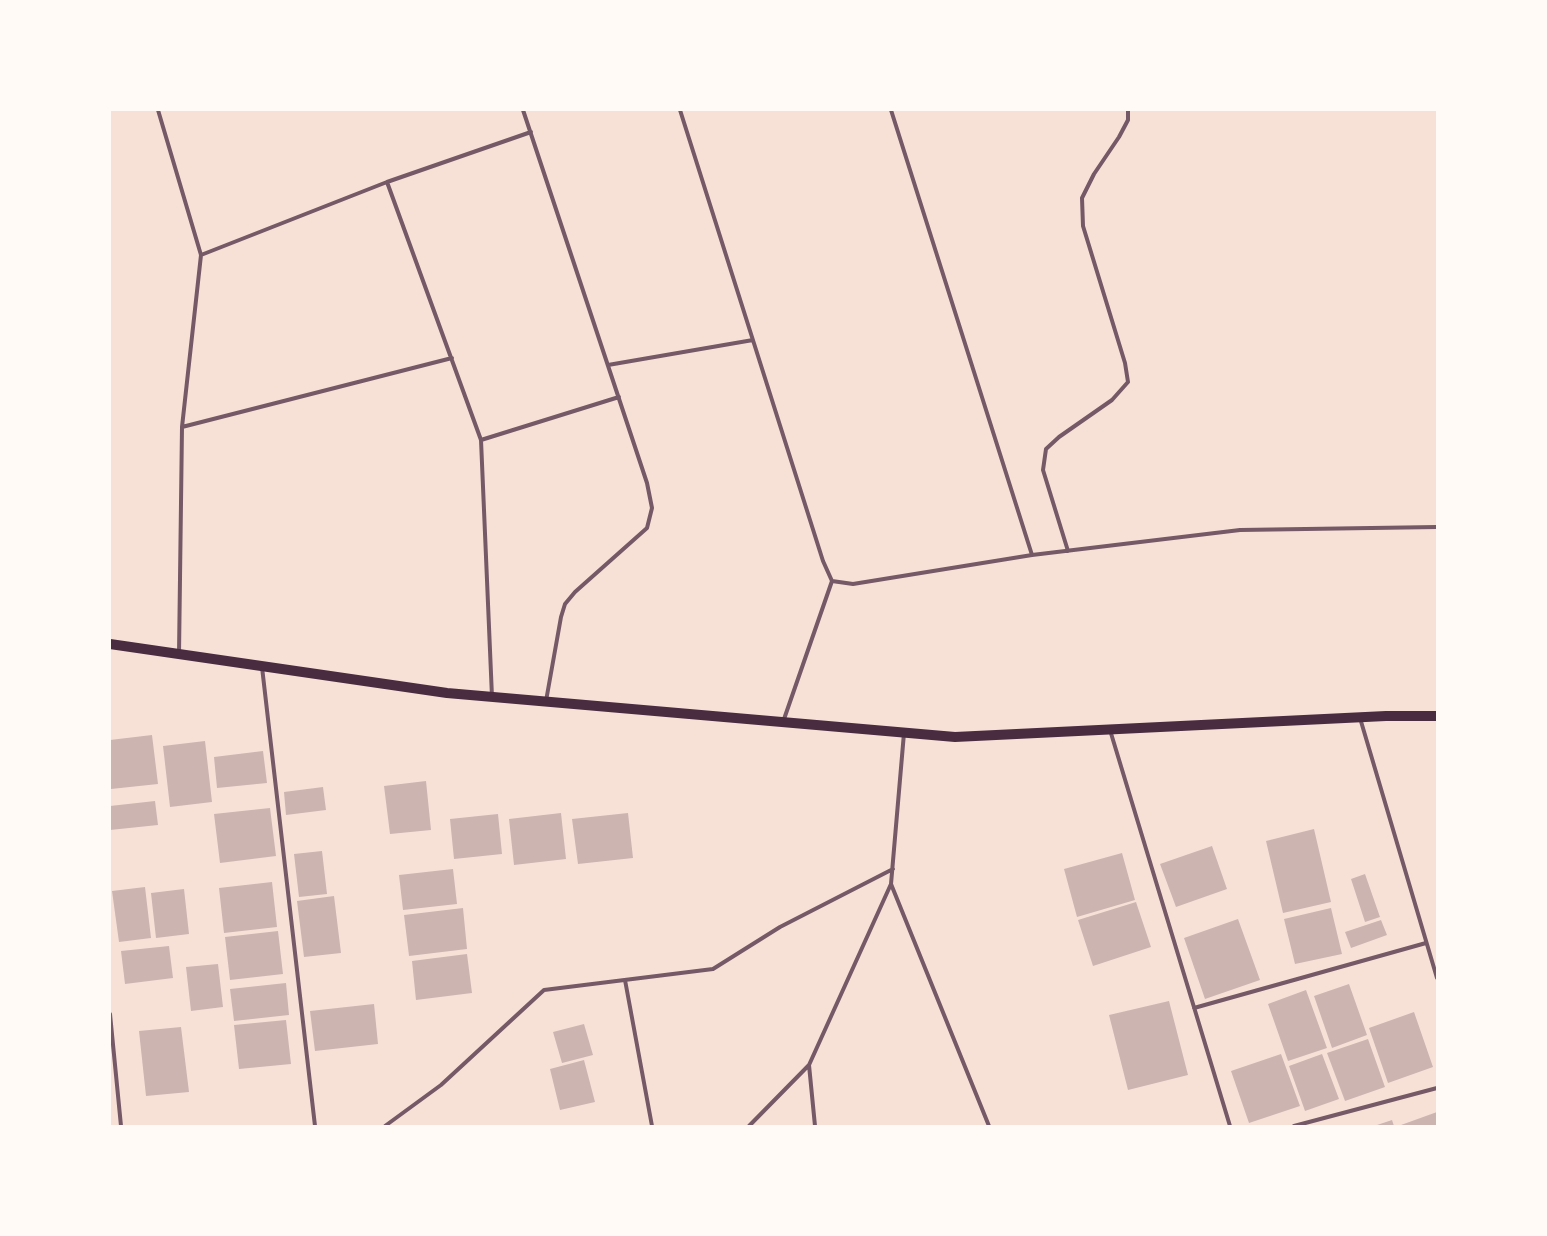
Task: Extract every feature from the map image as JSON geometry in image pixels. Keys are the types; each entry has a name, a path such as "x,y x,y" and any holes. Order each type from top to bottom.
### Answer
{"main road":[{"path":"110,644 447,693 955,737 1360,717 1437,716"}],"street":[{"path":"158,110 201,255 182,427 179,654"},
{"path":"523,110 647,483 652,508 647,528 575,592 565,604 561,617 546,702"},
{"path":"680,110 823,561 832,581 783,722"},
{"path":"891,110 1032,555"},
{"path":"1068,551 1043,470 1046,449 1059,437 1112,400 1128,382 1125,363 1083,226 1082,198 1094,174 1119,137 1128,120 1128,110"},
{"path":"201,255 388,182 531,132"},
{"path":"388,182 481,440 492,697"},
{"path":"608,365 753,340"},
{"path":"182,427 452,358"},
{"path":"481,440 619,397"},
{"path":"832,581 854,584 1032,555 1240,530 1437,527"},
{"path":"262,666 315,1126"},
{"path":"1360,717 1437,978"},
{"path":"1110,730 1230,1126"},
{"path":"749,1126 809,1065 891,884 904,733"},
{"path":"385,1126 441,1085 544,990 712,969 780,926 893,869"},
{"path":"891,884 989,1126"},
{"path":"1194,1008 1426,943"},
{"path":"625,980 652,1126"},
{"path":"110,1014 121,1126"},
{"path":"809,1065 815,1126"},
{"path":"1294,1126 1437,1088"}],"building":[{"path":"152,735 158,784 111,789 110,740"},
{"path":"205,741 212,802 170,807 163,746"},
{"path":"263,751 267,783 217,788 214,757"},
{"path":"426,781 431,830 390,834 384,786"},
{"path":"323,787 326,810 286,815 284,792"},
{"path":"155,801 158,825 110,830 110,806"},
{"path":"270,808 276,856 220,863 214,814"},
{"path":"561,813 566,859 514,865 509,819"},
{"path":"628,813 633,858 578,864 572,819"},
{"path":"498,814 502,854 454,859 450,819"},
{"path":"1314,829 1331,902 1283,913 1266,841"},
{"path":"1212,846 1227,889 1176,907 1160,864"},
{"path":"322,851 327,894 299,897 294,854"},
{"path":"1122,853 1135,900 1077,917 1064,869"},
{"path":"453,869 457,904 403,910 399,875"},
{"path":"1365,874 1380,917 1365,922 1351,879"},
{"path":"272,882 277,927 224,933 219,888"},
{"path":"145,887 151,938 119,942 112,891"},
{"path":"184,889 189,934 156,938 151,893"},
{"path":"334,896 341,953 304,957 297,901"},
{"path":"1136,902 1151,947 1093,966 1078,920"},
{"path":"463,908 467,949 409,956 404,915"},
{"path":"1331,908 1342,954 1295,964 1284,919"},
{"path":"1238,919 1260,980 1205,999 1184,938"},
{"path":"1381,920 1387,935 1351,948 1345,932"},
{"path":"278,931 283,974 230,980 225,937"},
{"path":"169,946 173,978 125,984 121,951"},
{"path":"467,954 472,993 416,1000 412,961"},
{"path":"218,964 223,1007 191,1011 186,967"},
{"path":"286,983 289,1015 234,1021 230,989"},
{"path":"1349,984 1367,1035 1332,1048 1314,996"},
{"path":"1306,990 1327,1048 1288,1061 1268,1004"},
{"path":"1169,1001 1188,1075 1128,1090 1109,1015"},
{"path":"374,1004 378,1044 315,1051 310,1011"},
{"path":"1414,1012 1433,1067 1388,1083 1369,1028"},
{"path":"286,1020 291,1064 239,1069 234,1025"},
{"path":"584,1024 593,1055 562,1063 553,1032"},
{"path":"181,1027 189,1092 146,1096 139,1031"},
{"path":"1368,1039 1385,1087 1345,1101 1327,1053"},
{"path":"1281,1054 1300,1106 1249,1123 1231,1071"},
{"path":"1322,1054 1339,1099 1305,1111 1289,1066"},
{"path":"584,1060 595,1102 560,1110 550,1069"},
{"path":"1437,1112 1437,1126 1401,1126 1401,1125"},
{"path":"1392,1120 1394,1126 1374,1126"}]}
